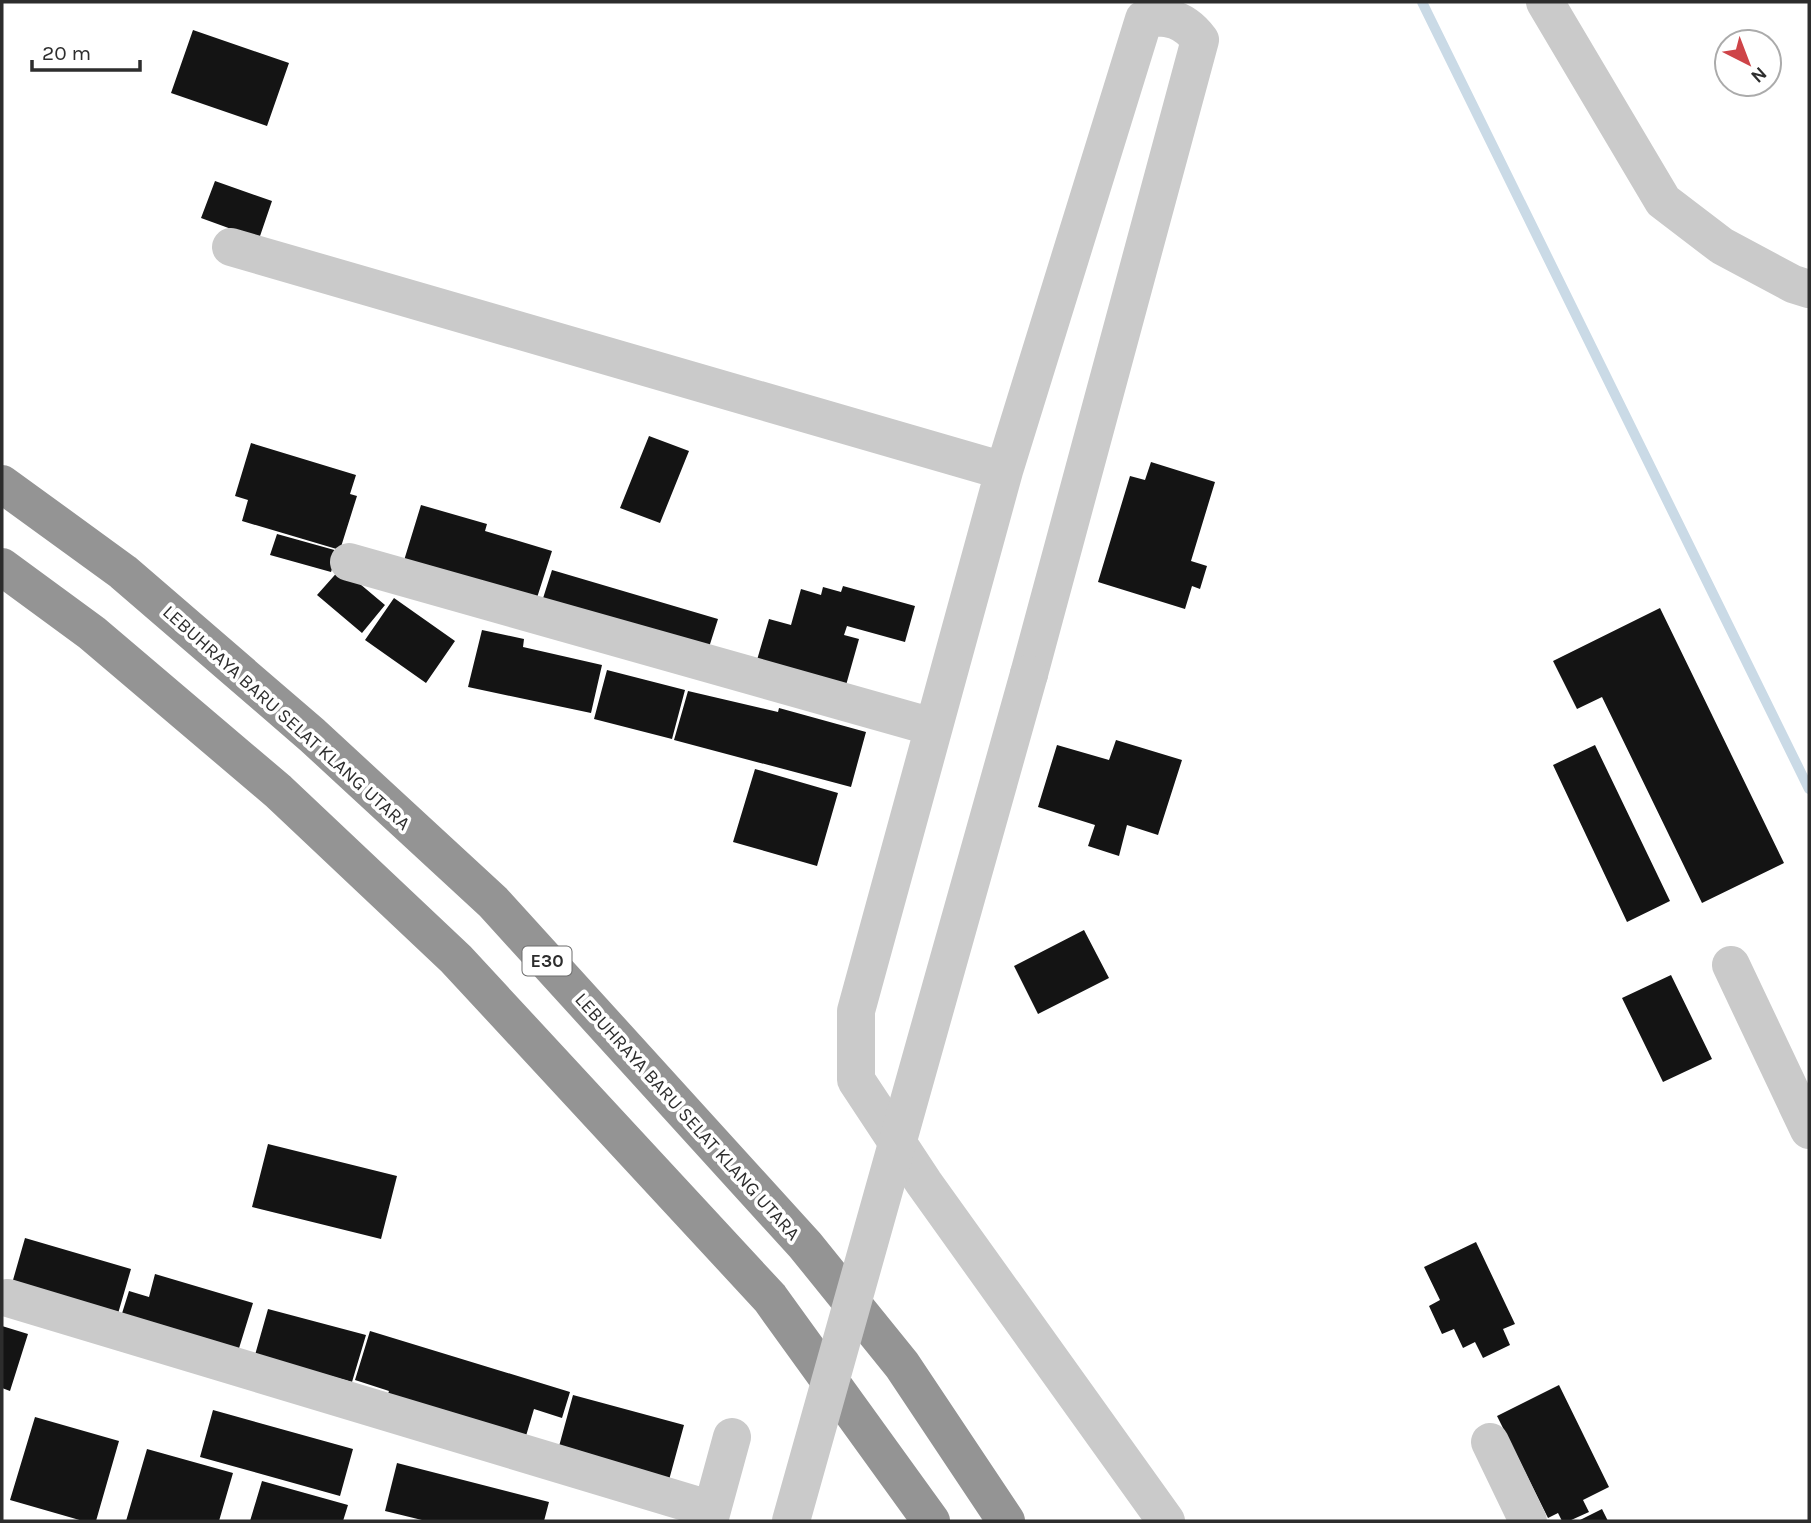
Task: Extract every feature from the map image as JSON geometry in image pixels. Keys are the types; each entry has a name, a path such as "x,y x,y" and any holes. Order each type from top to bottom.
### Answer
{"highway":[{"name":"LEBUHRAYA BARU SELAT KLANG UTARA","path":"2,484 123,572 312,734 493,902 806,1245 902,1365 1006,1521"},
{"path":"2,567 92,633 278,791 456,958 770,1298 930,1521"}],"street":[{"path":"1545,2 1663,201 1723,246 1793,284 1809,289"},
{"path":"791,1521 1029,674 1200,40 1188,25 1145,10 1004,471 856,1011 856,1080 924,1183 1166,1521"},
{"path":"230,247 1004,471"},
{"path":"349,562 933,727"},
{"path":"1731,965 1809,1130"},
{"path":"8,1298 710,1516 732,1437"},
{"path":"1490,1442 1528,1521"}],"building":[{"path":"193,30 289,63 267,126 171,93"},
{"path":"215,181 272,201 259,239 201,218"},
{"path":"649,436 689,451 660,523 620,508"},
{"path":"251,443 356,475 350,494 357,496 340,550 242,521 248,500 235,496"},
{"path":"1151,462 1215,482 1191,561 1207,566 1200,589 1192,586 1185,609 1098,582 1130,476 1145,480"},
{"path":"421,505 487,524 485,531 552,551 534,607 402,567"},
{"path":"277,534 338,551 331,572 270,555"},
{"path":"341,568 385,605 362,633 317,595"},
{"path":"552,570 718,619 704,663 538,614"},
{"path":"843,586 915,606 905,642 847,626 844,635 859,639 841,703 752,677 769,619 791,625 801,589 821,595 823,587 841,592"},
{"path":"394,598 455,641 426,683 365,640"},
{"path":"1660,608 1784,863 1702,903 1602,697 1577,709 1553,661"},
{"path":"482,630 524,639 523,647 602,665 591,713 468,687"},
{"path":"607,670 685,690 672,739 594,719"},
{"path":"688,691 778,712 779,708 866,732 851,787 674,740"},
{"path":"1116,740 1182,760 1158,835 1127,825 1119,856 1088,846 1095,825 1038,807 1057,745 1109,760"},
{"path":"1595,745 1670,901 1627,922 1553,765"},
{"path":"755,769 838,793 817,866 733,842"},
{"path":"1084,930 1109,978 1038,1014 1014,966"},
{"path":"1671,975 1712,1059 1663,1082 1622,998"},
{"path":"268,1144 397,1176 381,1239 252,1207"},
{"path":"25,1238 131,1269 115,1324 9,1294"},
{"path":"1476,1242 1515,1324 1503,1329 1510,1345 1483,1358 1475,1342 1463,1348 1454,1329 1442,1334 1429,1306 1440,1300 1424,1267"},
{"path":"155,1274 253,1303 236,1358 119,1323 129,1291 149,1297"},
{"path":"268,1309 366,1335 352,1382 255,1355"},
{"path":"2,1326 28,1334 10,1391 2,1388"},
{"path":"370,1331 570,1392 562,1418 534,1409 523,1446 384,1404 389,1391 355,1380"},
{"path":"1559,1385 1609,1487 1583,1500 1589,1512 1569,1521 1562,1521 1558,1513 1548,1518 1497,1416"},
{"path":"573,1395 684,1425 669,1480 558,1450"},
{"path":"213,1410 353,1449 340,1496 200,1457"},
{"path":"35,1417 119,1441 96,1521 83,1521 10,1500"},
{"path":"147,1449 233,1473 219,1521 126,1521"},
{"path":"397,1463 549,1502 544,1521 426,1521 385,1511"},
{"path":"262,1481 348,1505 343,1521 250,1521"},
{"path":"1602,1509 1608,1521 1578,1521"}],"waterway":[{"path":"1422,2 1809,789"}]}
